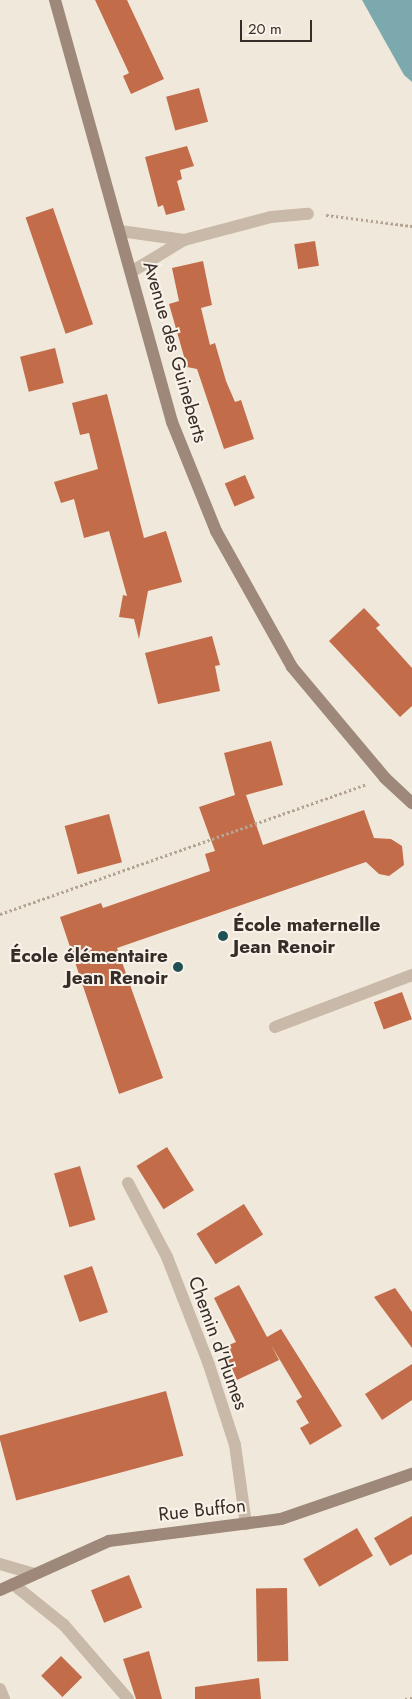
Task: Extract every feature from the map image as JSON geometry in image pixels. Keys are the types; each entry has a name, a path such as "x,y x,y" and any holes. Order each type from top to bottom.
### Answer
{"street":[{"name":"Avenue des Guineberts","path":"56,0 172,422 216,531 251,600 292,666 412,803"},
{"path":"131,272 184,240 271,217 308,214"},
{"path":"120,231 184,240"},
{"path":"275,1027 412,975"},
{"name":"Chemin d'Humes","path":"128,1183 167,1257 209,1365 235,1446 246,1524"},
{"name":"Rue Buffon","path":"0,1590 109,1541 281,1519 412,1474"},
{"path":"0,1564 34,1574"},
{"path":"13,1584 64,1625 128,1699"},
{"path":"0,1689 4,1699"}],"path":[{"path":"308,214 412,226"},
{"path":"0,914 360,786"},
{"path":"405,1699 412,1698"}],"water":[{"path":"362,0 412,0 412,82 404,75"}],"building":[{"path":"95,0 127,0 164,79 131,94 123,76 129,73"},
{"path":"199,88 208,122 175,131 166,97"},
{"path":"187,146 194,166 180,170 182,179 177,181 185,210 166,215 163,205 158,207 145,157"},
{"path":"53,208 93,324 66,334 26,217"},
{"path":"315,241 319,266 298,269 294,244"},
{"path":"203,261 212,305 201,308 210,345 215,343 226,381 235,402 241,400 254,439 224,449 197,369 187,367 169,304 179,301 172,268"},
{"path":"55,348 64,383 29,392 20,357"},
{"path":"107,394 144,538 166,531 182,582 148,591 139,639 134,619 119,617 123,595 127,596 109,531 84,538 74,499 61,503 54,482 98,469 89,433 80,435 72,403"},
{"path":"245,475 255,498 235,507 225,484"},
{"path":"364,608 380,625 376,628 412,668 412,706 400,717 329,641"},
{"path":"212,636 220,665 215,666 220,691 158,704 145,653"},
{"path":"271,741 283,785 246,795 263,845 364,810 374,838 391,839 402,846 404,865 389,876 379,874 366,862 117,948 163,1078 119,1094 60,917 101,903 103,908 210,871 205,854 215,851 199,807 235,795 224,753"},
{"path":"109,814 122,862 78,874 65,826"},
{"path":"402,992 412,1019 384,1030 374,1002"},
{"path":"167,1147 194,1190 163,1209 136,1166"},
{"path":"80,1166 95,1220 69,1227 54,1173"},
{"path":"244,1204 263,1235 216,1264 197,1234"},
{"path":"92,1266 108,1312 80,1322 64,1276"},
{"path":"239,1285 267,1337 281,1329 342,1426 310,1445 300,1428 309,1423 296,1401 302,1397 271,1345 279,1360 237,1380 222,1348 236,1342 214,1298"},
{"path":"395,1288 412,1312 412,1348 374,1297"},
{"path":"412,1364 412,1400 382,1420 365,1394"},
{"path":"166,1391 183,1456 16,1500 0,1435"},
{"path":"412,1516 412,1554 390,1566 374,1538"},
{"path":"357,1528 373,1556 319,1587 303,1559"},
{"path":"129,1575 142,1607 104,1623 91,1590"},
{"path":"287,1588 288,1661 257,1662 256,1589"},
{"path":"149,1651 162,1699 136,1699 123,1659"},
{"path":"61,1656 82,1677 62,1697 41,1676"},
{"path":"259,1678 261,1699 195,1699 195,1687"}],"place":[{"name":"École maternelle Jean Renoir","path":"223,936"},
{"name":"École élémentaire Jean Renoir","path":"178,967"}]}
